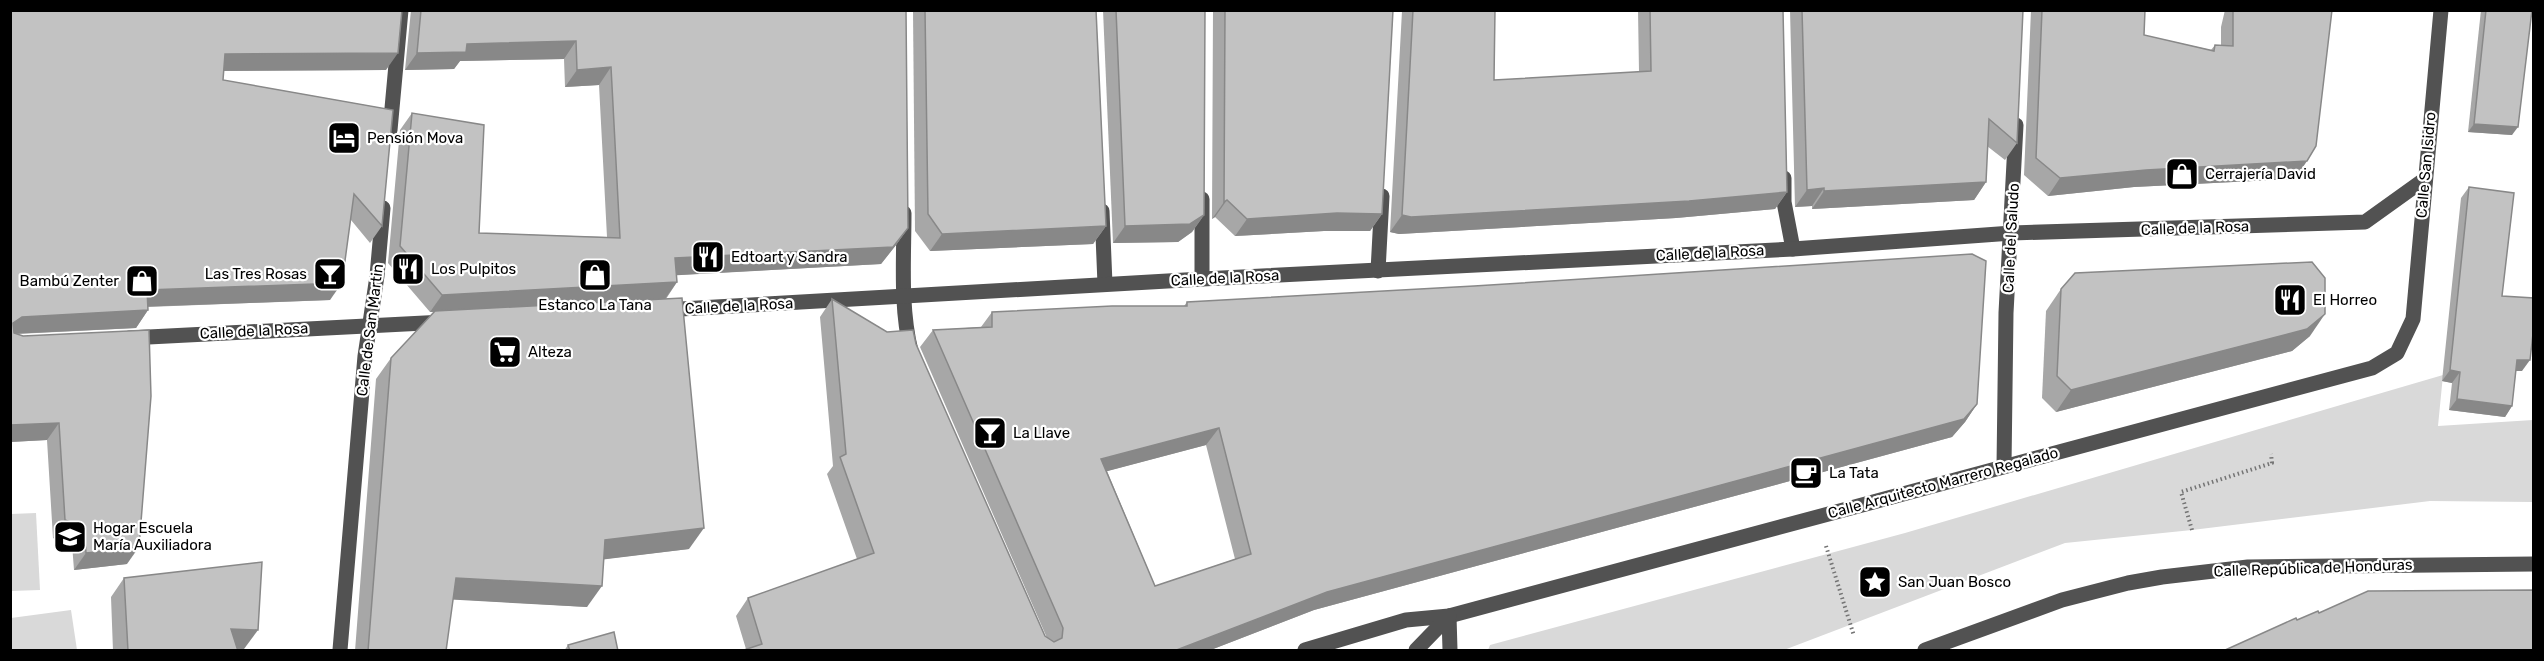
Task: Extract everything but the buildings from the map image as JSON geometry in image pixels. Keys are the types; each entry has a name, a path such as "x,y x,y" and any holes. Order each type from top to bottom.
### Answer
{"street":[{"path":"389,140 401,10"},
{"name":"Calle San Isidro","path":"2413,319 2441,10"},
{"name":"Calle del Saludo","path":"2004,466 2006,313 2017,104"},
{"path":"1784,166 1784,202 1792,249"},
{"path":"1378,271 1383,176"},
{"name":"Calle de la Rosa","path":"643,311 1105,284 1792,249 2012,233 2365,222 2425,179"},
{"path":"1202,186 1202,279"},
{"path":"1101,198 1105,284"},
{"name":"Calle de San Martin","path":"340,651 384,199"},
{"path":"904,200 907,333 918,369"},
{"name":"Calle Arquitecto Marrero Regalado","path":"1305,651 1342,645 1406,620 1449,616 2372,368 2397,353 2413,319"},
{"name":"Calle de la Rosa","path":"117,338 465,321"},
{"name":"Calle República de Honduras","path":"1925,651 2062,600 2162,577 2248,567 2534,564"},
{"path":"1416,651 1449,616"},
{"path":"1449,616 1450,651"}],"path":[{"path":"2192,530 2181,492 2272,463 2271,454"},
{"path":"1817,517 1854,636"}],"shaded area":[{"path":"2443,375 2438,426 2533,420 2533,502 2430,501 2065,543 1784,650 1488,650 1490,645 1905,533"},
{"path":"36,513 40,590 11,591 11,514"},
{"path":"71,610 77,650 11,650 11,618"}],"place":[{"name":"Pensión Mova","path":"344,138"},
{"name":"Cerrajería David","path":"2182,174"},
{"name":"Edtoart y Sandra","path":"708,257"},
{"name":"Los Pulpitos","path":"408,269"},
{"name":"Las Tres Rosas","path":"330,274"},
{"name":"Estanco La Tana","path":"595,275"},
{"name":"Bambú Zenter","path":"142,281"},
{"name":"El Horreo","path":"2290,300"},
{"name":"Alteza","path":"505,352"},
{"name":"La Llave","path":"990,433"},
{"name":"La Tata","path":"1806,473"},
{"name":"Hogar Escuela María Auxiliadora","path":"70,537"},
{"name":"San Juan Bosco","path":"1875,582"}]}
